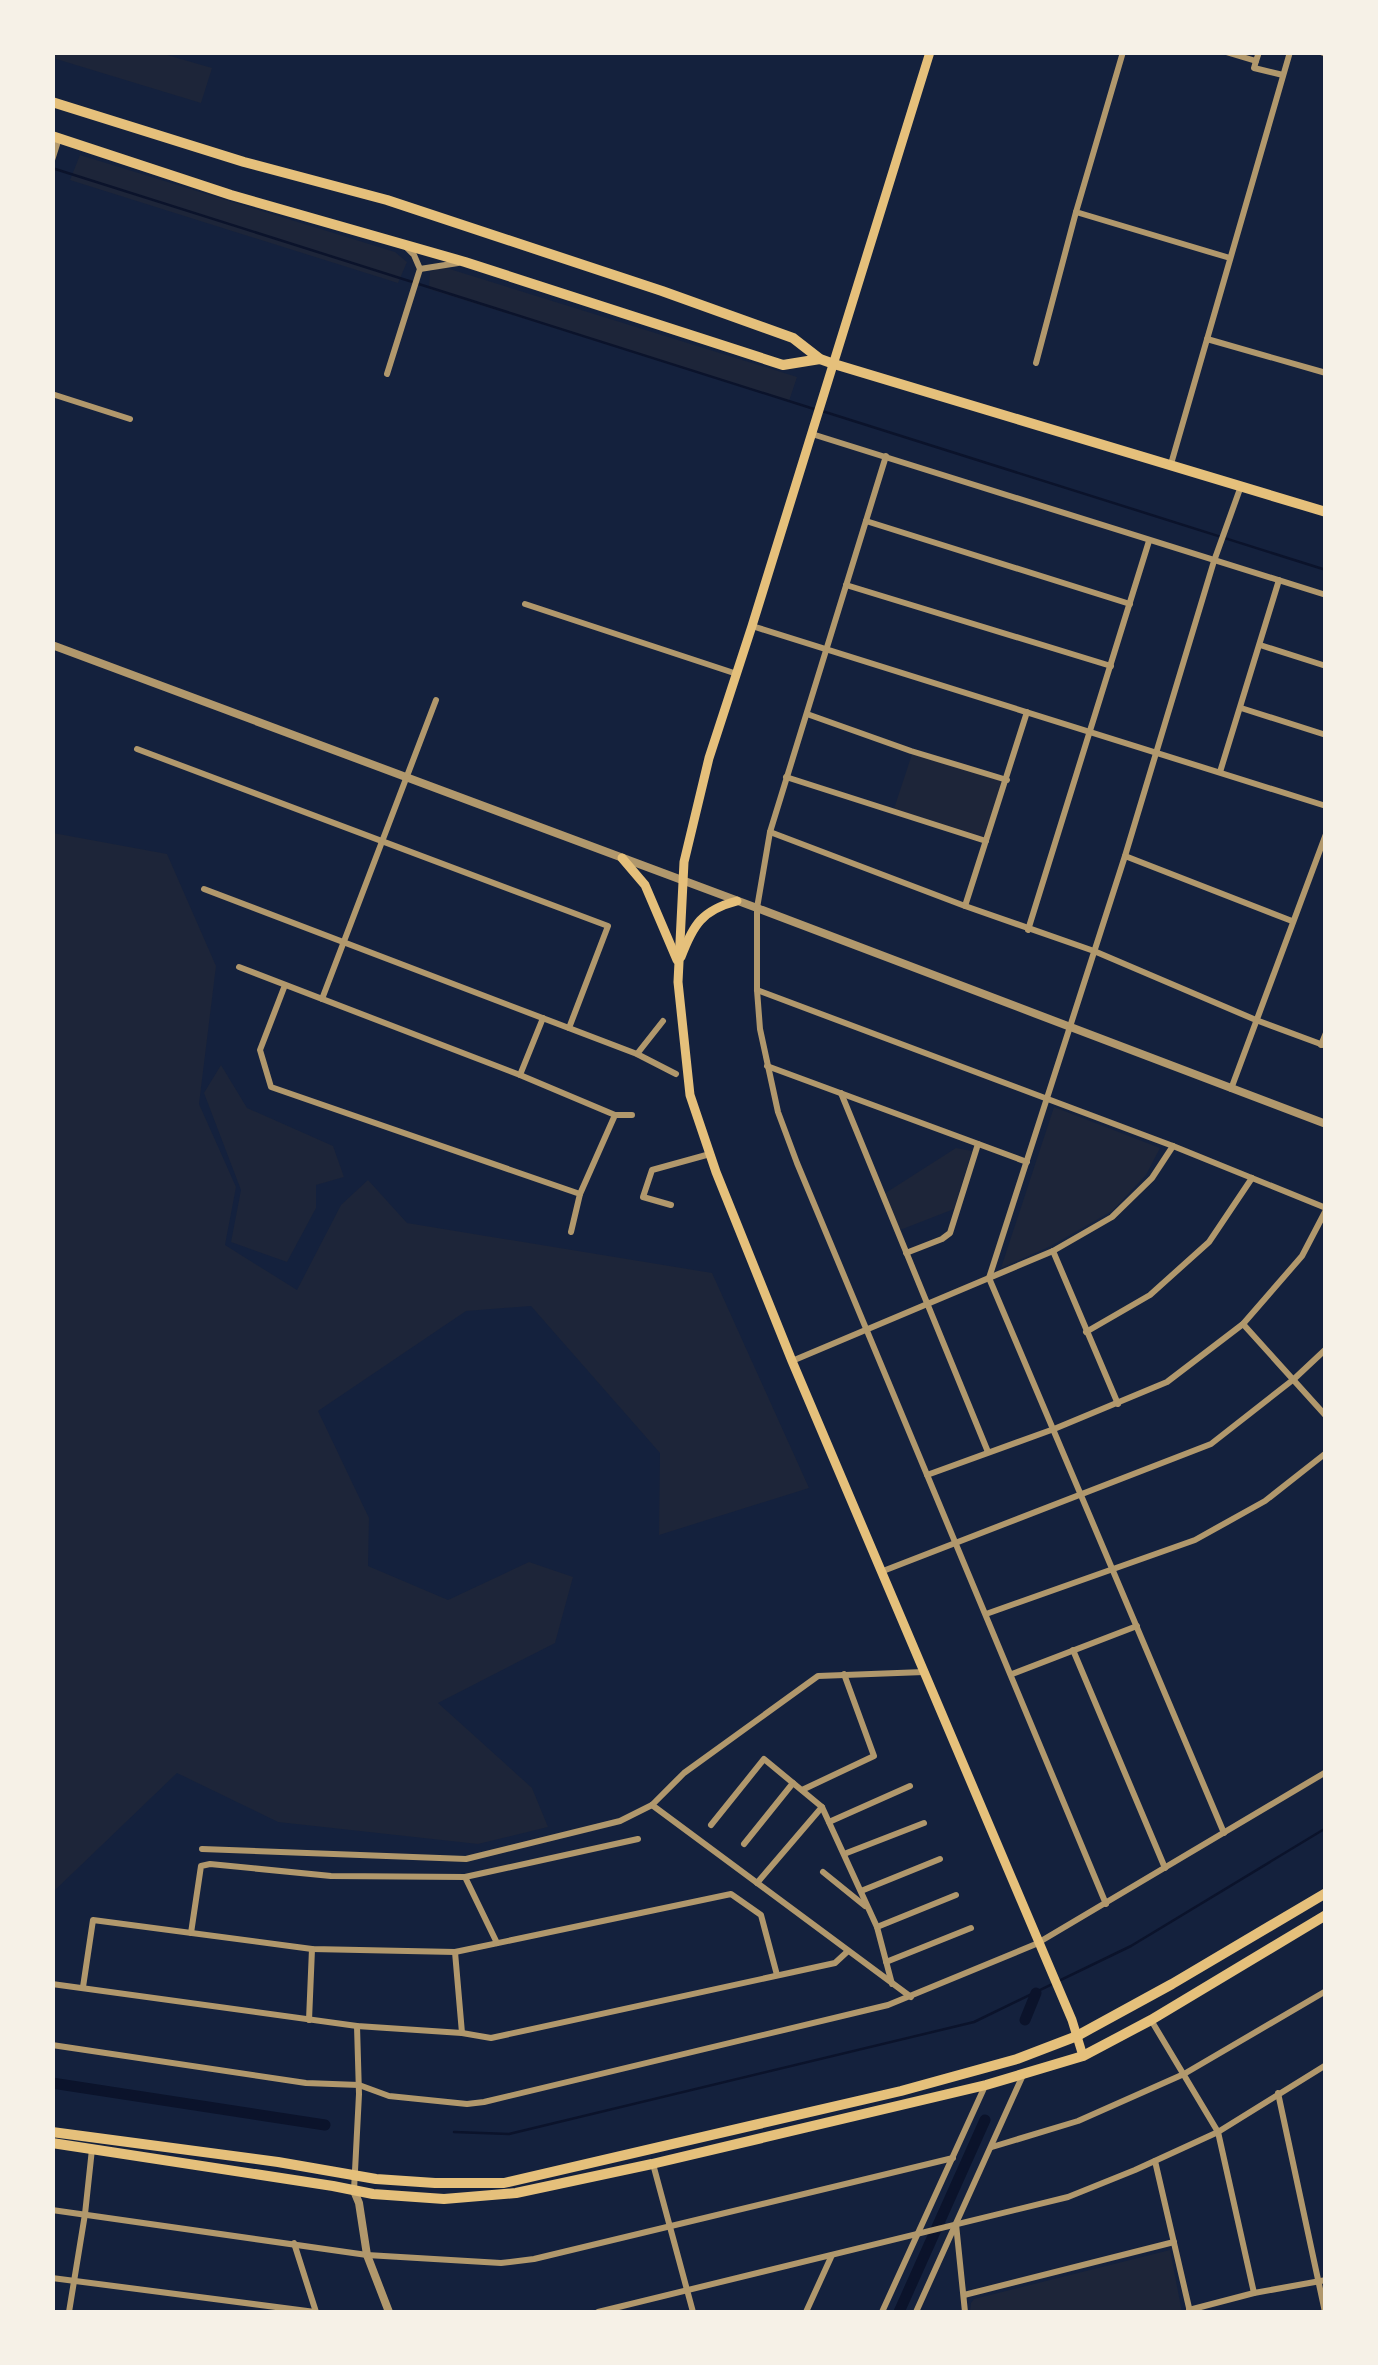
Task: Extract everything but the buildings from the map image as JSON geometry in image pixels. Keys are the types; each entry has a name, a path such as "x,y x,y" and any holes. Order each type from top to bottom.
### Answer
{"main road":[{"path":"930,52 709,758 682,880 678,982 690,1095 710,1154 792,1361 1072,2020 1083,2056"},
{"path":"52,102 244,162 387,200 644,285 793,338 820,359 834,364 1326,512"},
{"path":"56,137 231,195 465,262 784,364 820,359"},
{"path":"622,858 645,886 678,964"},
{"path":"678,964 694,926 712,910 736,900"},
{"path":"52,2132 354,2176 435,2183 504,2183 901,2091 1017,2059 1077,2036 1326,1893"},
{"path":"52,2143 354,2191 444,2200 516,2194 986,2085 1083,2056 1152,2020 1326,1914"}],"street":[{"path":"1036,363 1123,52"},
{"path":"1226,52 1257,57 1254,68 1283,76"},
{"path":"1171,465 1290,52"},
{"path":"52,160 56,137"},
{"path":"1076,212 1230,258"},
{"path":"387,374 420,269 404,245"},
{"path":"420,269 465,262"},
{"path":"1207,339 1326,373"},
{"path":"52,394 130,419"},
{"path":"812,431 1326,595"},
{"path":"886,456 770,832 757,908 760,1029 778,1112 790,1146 1106,1904"},
{"path":"1224,1833 989,1278 1240,486"},
{"path":"866,521 1130,604"},
{"path":"1028,930 1149,541"},
{"path":"1220,772 1279,580"},
{"path":"846,585 1111,666"},
{"path":"525,604 736,674"},
{"path":"752,626 1326,806"},
{"path":"1260,645 1326,666"},
{"path":"52,646 1326,1124"},
{"path":"322,1000 436,700"},
{"path":"1241,708 1326,734"},
{"path":"966,906 1027,712"},
{"path":"807,714 1007,780"},
{"path":"137,748 608,926 569,1028"},
{"path":"786,777 986,841"},
{"path":"770,832 1094,952 1323,1045 1326,1033"},
{"path":"1231,1089 1326,834"},
{"path":"1125,856 1292,921"},
{"path":"204,889 636,1054 676,1074"},
{"path":"239,967 615,1115 632,1115"},
{"path":"284,985 260,1050 271,1087 580,1194"},
{"path":"757,990 1172,1146 1326,1209 1302,1256 1244,1324 1168,1382 1054,1430 927,1475"},
{"path":"520,1075 543,1018"},
{"path":"636,1054 663,1021"},
{"path":"767,1066 1026,1162"},
{"path":"841,1094 988,1452"},
{"path":"571,1232 580,1194 615,1115"},
{"path":"906,1252 950,1233 978,1144"},
{"path":"792,1361 1053,1251 1112,1217 1152,1178 1172,1146"},
{"path":"671,1206 643,1197 652,1170 710,1154"},
{"path":"1086,1332 1150,1295 1209,1242 1252,1178"},
{"path":"1053,1251 1118,1404"},
{"path":"1244,1324 1326,1416"},
{"path":"883,1571 1212,1444 1326,1349"},
{"path":"986,1614 1195,1540 1266,1501 1326,1453"},
{"path":"1012,1674 1136,1626"},
{"path":"1072,1650 1165,1868"},
{"path":"202,1849 466,1860 620,1820 652,1805 684,1774 818,1676 924,1672"},
{"path":"802,1790 874,1756 844,1674"},
{"path":"712,1825 764,1759 822,1807 877,1926 892,1984"},
{"path":"52,2046 390,2096 468,2104 484,2102 888,2005 1041,1947 1326,1772"},
{"path":"744,1844 793,1783"},
{"path":"829,1822 910,1786"},
{"path":"652,1805 912,1997"},
{"path":"757,1883 822,1807"},
{"path":"844,1854 924,1823"},
{"path":"191,1933 202,1866 210,1864 331,1876 464,1877 638,1839"},
{"path":"860,1891 940,1859"},
{"path":"823,1872 870,1910"},
{"path":"464,1877 496,1943"},
{"path":"83,1987 93,1920 312,1948 455,1952 730,1894 761,1915 777,1976"},
{"path":"877,1926 956,1895"},
{"path":"886,1962 972,1928"},
{"path":"309,2020 312,1948"},
{"path":"52,1984 357,2026 490,2038 835,1963 848,1951"},
{"path":"455,1952 462,2033"},
{"path":"992,2147 1078,2121 1184,2074 1326,1991"},
{"path":"1152,2020 1218,2132 1254,2294"},
{"path":"357,2026 359,2089 354,2191 367,2255 389,2312"},
{"path":"598,2312 621,2310 1068,2196 1218,2132 1326,2065"},
{"path":"916,2312 1023,2074"},
{"path":"882,2312 922,2233 986,2085"},
{"path":"1278,2093 1322,2281 1324,2312"},
{"path":"69,2312 86,2214 92,2148"},
{"path":"52,2210 367,2255 500,2262 534,2259 954,2158"},
{"path":"1155,2161 1189,2311 1322,2281"},
{"path":"652,2164 694,2312"},
{"path":"956,2224 966,2312"},
{"path":"964,2295 1174,2242"},
{"path":"52,2278 316,2312 294,2243"},
{"path":"806,2312 832,2256"}],"shaded area":[{"path":"52,53 160,53 212,68 201,103 53,58"},
{"path":"80,155 395,252 407,262 398,283 70,180"},
{"path":"440,266 797,377 789,401 429,289 430,272"},
{"path":"912,754 1002,780 984,837 894,809"},
{"path":"53,833 167,854 216,966 199,1104 236,1187 225,1245 297,1290 341,1205 368,1180 407,1223 712,1273 809,1488 659,1535 660,1453 531,1306 466,1311 318,1411 369,1518 368,1566 448,1600 529,1562 573,1577 555,1643 438,1703 532,1788 548,1827 478,1844 278,1822 177,1773 53,1892"},
{"path":"221,1065 247,1108 333,1146 344,1177 316,1185 316,1208 287,1262 231,1242 241,1190 204,1093"},
{"path":"1054,1107 1160,1148 1146,1175 1112,1211 1051,1246 1001,1268"},
{"path":"956,1148 972,1151 954,1209 900,1230 884,1194"},
{"path":"1170,2250 1182,2312 970,2312 974,2299"}],"waterway":[{"path":"52,168 814,409"},
{"path":"822,411 1326,570"},
{"path":"454,2132 509,2134 974,2022 1131,1946 1326,1828"},
{"path":"1025,2020 1036,1993"},
{"path":"52,2083 325,2125"},
{"path":"899,2312 985,2120"}]}
